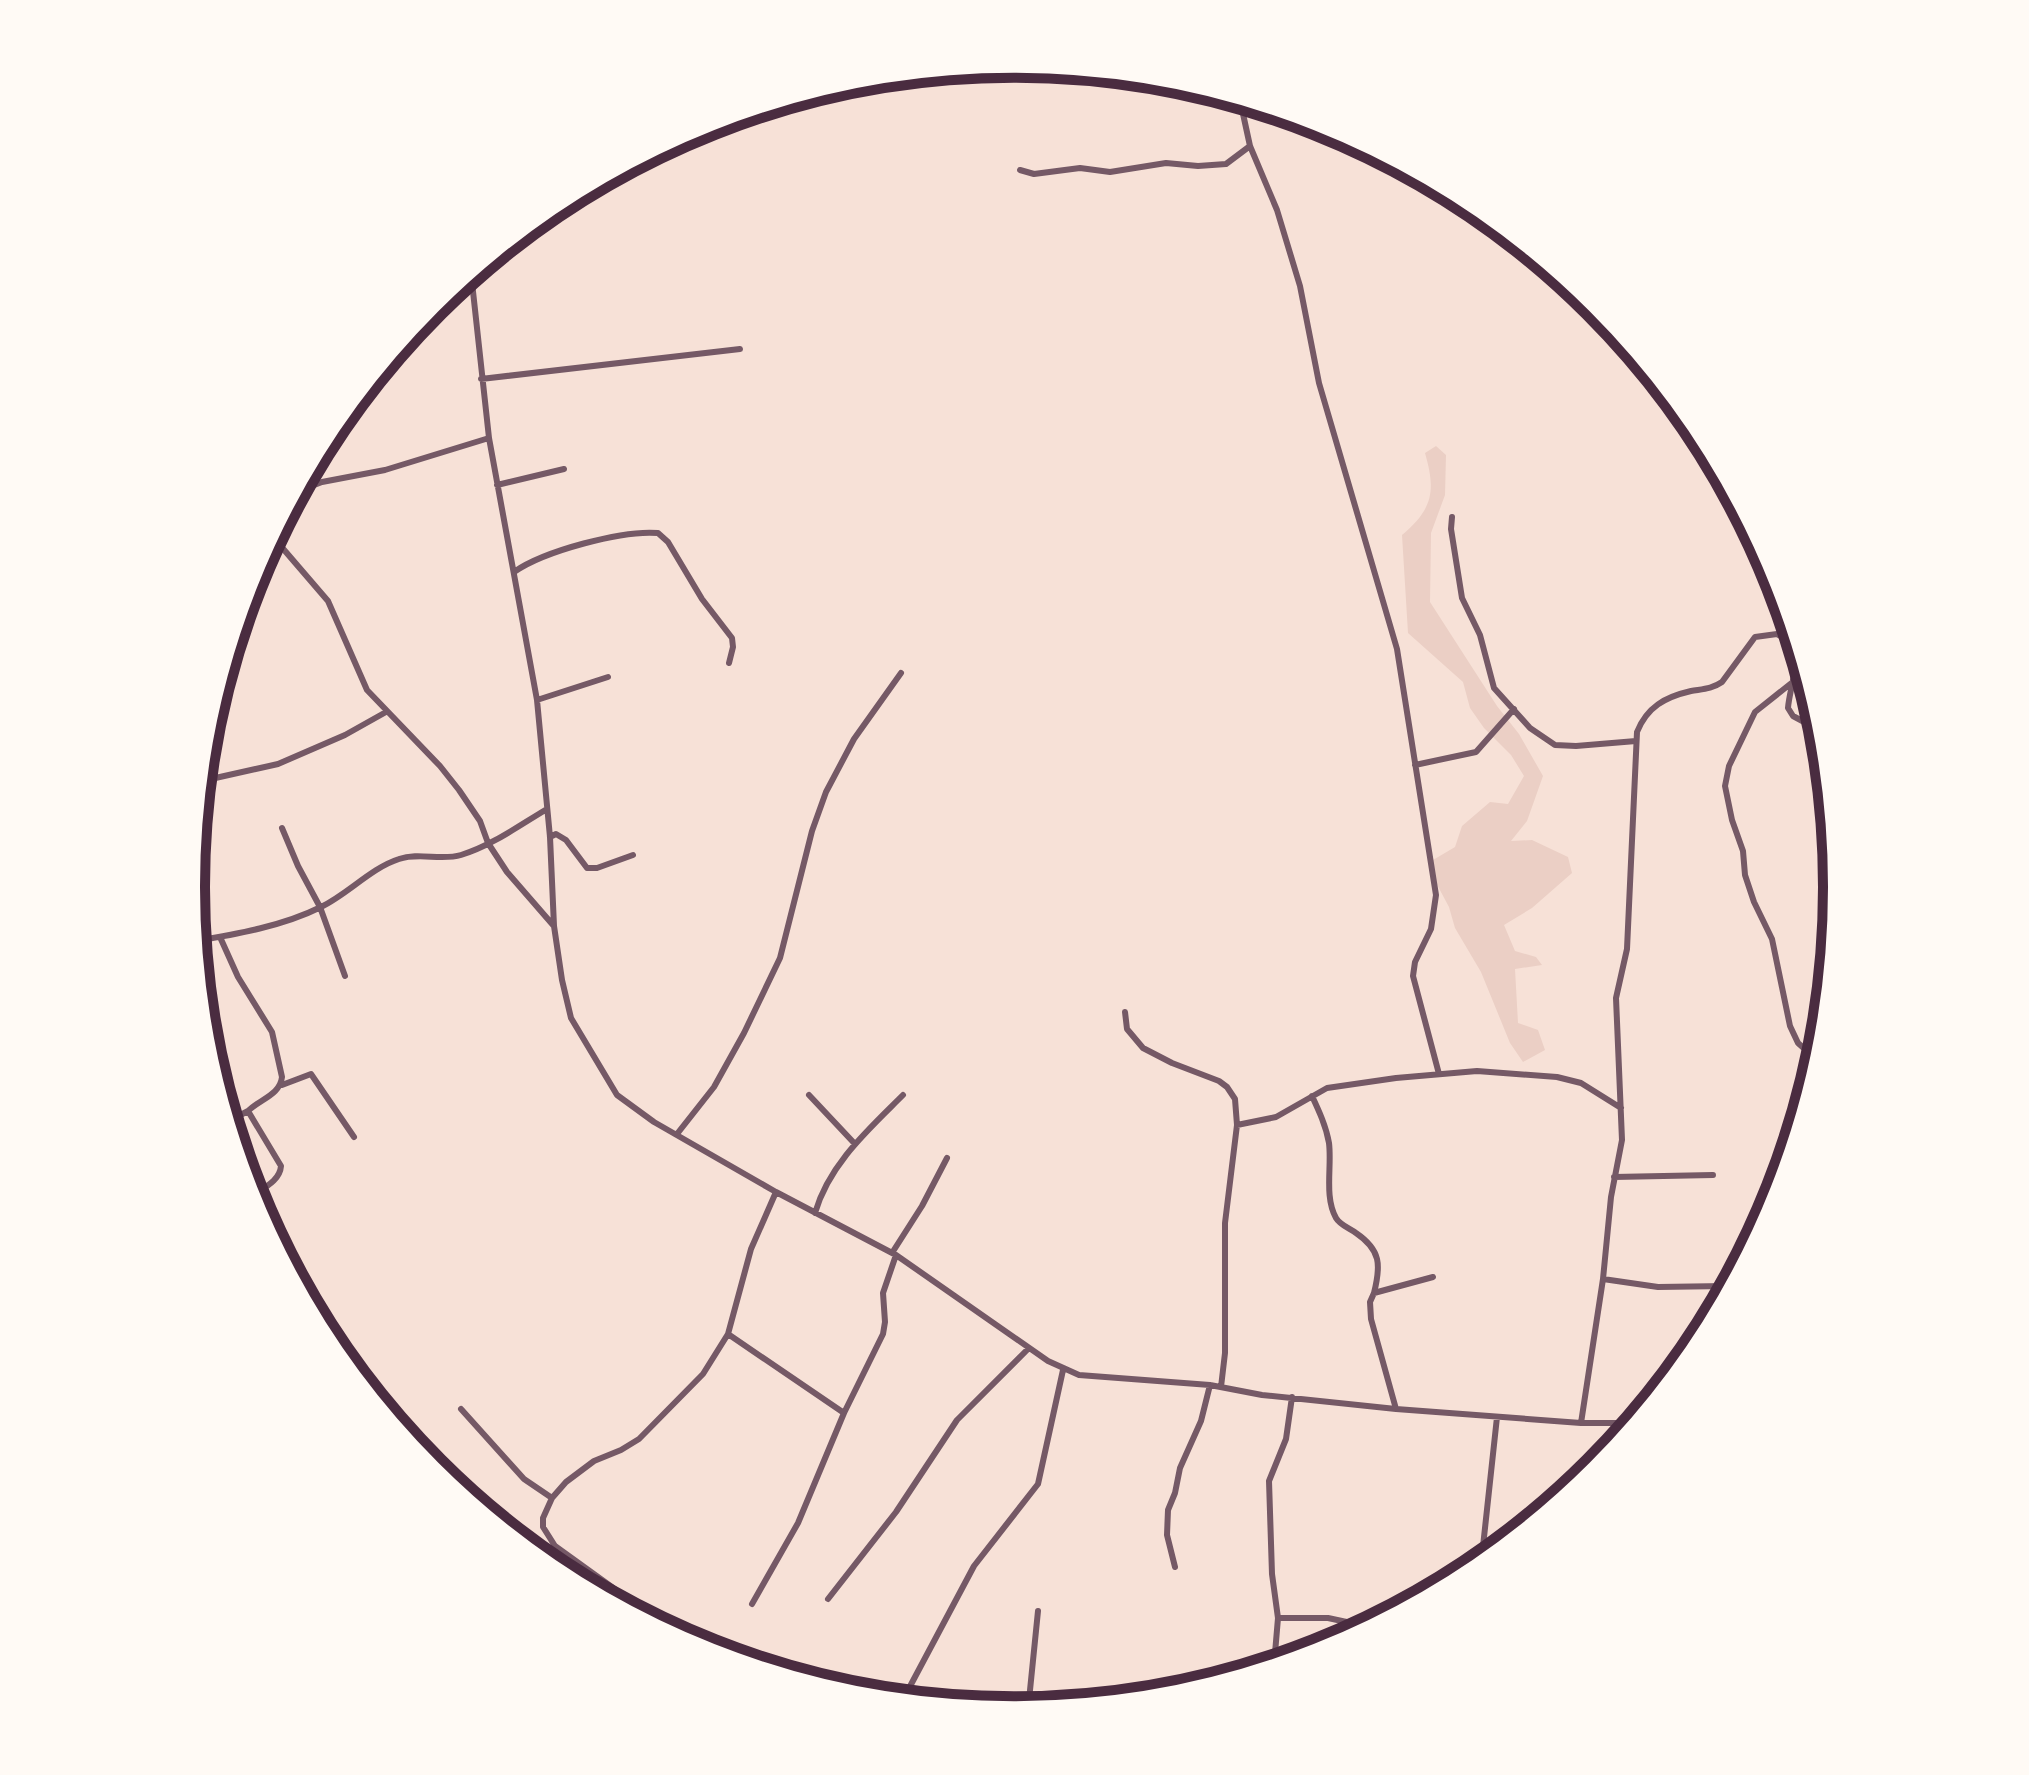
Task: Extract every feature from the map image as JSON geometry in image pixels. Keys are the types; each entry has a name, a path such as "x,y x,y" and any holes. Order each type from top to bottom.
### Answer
{"street":[{"path":"1242,111 1250,146 1277,210 1300,286 1319,383 1397,649 1436,895 1431,929 1415,962 1413,976 1439,1074"},
{"path":"1020,170 1034,174 1080,168 1110,172 1166,163 1198,166 1226,164 1250,146"},
{"path":"472,287 489,438 537,700 550,837 554,926 571,1018 617,1095 637,1111 776,1192 894,1254 1063,1370 1079,1375 1210,1385 1396,1409 1581,1423 1621,1423"},
{"path":"481,379 740,349"},
{"path":"311,486 385,470 489,438"},
{"path":"497,485 564,469"},
{"path":"1452,517 1451,529 1462,598 1480,635 1494,688 1539,737 1555,745 1636,741"},
{"path":"514,572 556,551 615,538 658,533 668,542 702,599 732,638 729,663"},
{"path":"280,547 328,601 367,690 440,766 480,821 488,843 507,872 554,926"},
{"path":"1581,1423 1603,1279 1614,1177 1622,1140 1616,998 1627,949 1636,741 1646,713 1656,704 1722,682 1755,637 1777,634 1785,641"},
{"path":"677,1134 714,1087 744,1033 780,958 812,831 826,792 854,739 901,673"},
{"path":"1795,674 1789,697 1790,712 1807,724"},
{"path":"537,700 608,677"},
{"path":"1794,681 1755,712 1729,766 1725,786 1743,851 1745,875 1772,939 1790,1026 1798,1043 1807,1051"},
{"path":"1415,765 1476,752 1514,709"},
{"path":"213,779 278,764 345,735 386,712"},
{"path":"207,939 290,919 320,907 400,858 459,856 547,809"},
{"path":"282,828 320,907 345,976"},
{"path":"550,837 556,834 566,840 587,868 597,868 633,855"},
{"path":"220,937 238,977 272,1032 282,1085"},
{"path":"1125,1012 1127,1029 1143,1048 1227,1087 1235,1099 1237,1125 1225,1223 1225,1353 1221,1387"},
{"path":"1237,1125 1276,1117 1327,1088 1477,1071 1557,1077 1581,1083 1621,1108"},
{"path":"239,1116 282,1085 311,1074 354,1137"},
{"path":"809,1095 855,1144"},
{"path":"815,1213 824,1189 855,1144 903,1095"},
{"path":"1312,1096 1326,1127 1330,1147 1332,1207 1338,1222 1357,1233 1375,1253 1380,1270 1370,1302 1371,1319 1396,1409"},
{"path":"248,1111 281,1166 281,1173 263,1188"},
{"path":"752,1604 798,1523 844,1413 883,1334 883,1293 894,1254 947,1158"},
{"path":"1614,1177 1713,1175"},
{"path":"621,1595 555,1546 543,1527 543,1518 552,1498 582,1468 621,1450 651,1429 703,1374 728,1334 751,1249 776,1192"},
{"path":"1374,1293 1433,1277"},
{"path":"1603,1279 1658,1287 1719,1286"},
{"path":"728,1334 844,1413"},
{"path":"828,1599 909,1494 957,1420 1029,1348"},
{"path":"908,1690 974,1566 1038,1484 1063,1370"},
{"path":"1175,1567 1167,1535 1168,1510 1180,1468 1201,1421 1210,1385"},
{"path":"1275,1654 1278,1618 1272,1574 1269,1481 1286,1439 1292,1397"},
{"path":"461,1409 524,1479 552,1498"},
{"path":"1483,1547 1497,1417"},
{"path":"1029,1696 1038,1611"},
{"path":"1278,1618 1328,1618 1352,1623"}],"shaded area":[{"path":"1436,446 1446,455 1445,495 1431,533 1430,602 1497,706 1519,734 1543,776 1527,821 1511,841 1532,840 1568,857 1572,873 1532,908 1504,925 1515,951 1536,957 1542,965 1515,969 1518,1023 1538,1030 1545,1050 1523,1062 1510,1043 1481,972 1455,928 1449,907 1434,879 1433,860 1455,847 1462,826 1490,802 1508,804 1524,776 1511,755 1484,728 1470,708 1463,682 1408,633 1402,535 1426,508 1431,489 1425,453"}]}
